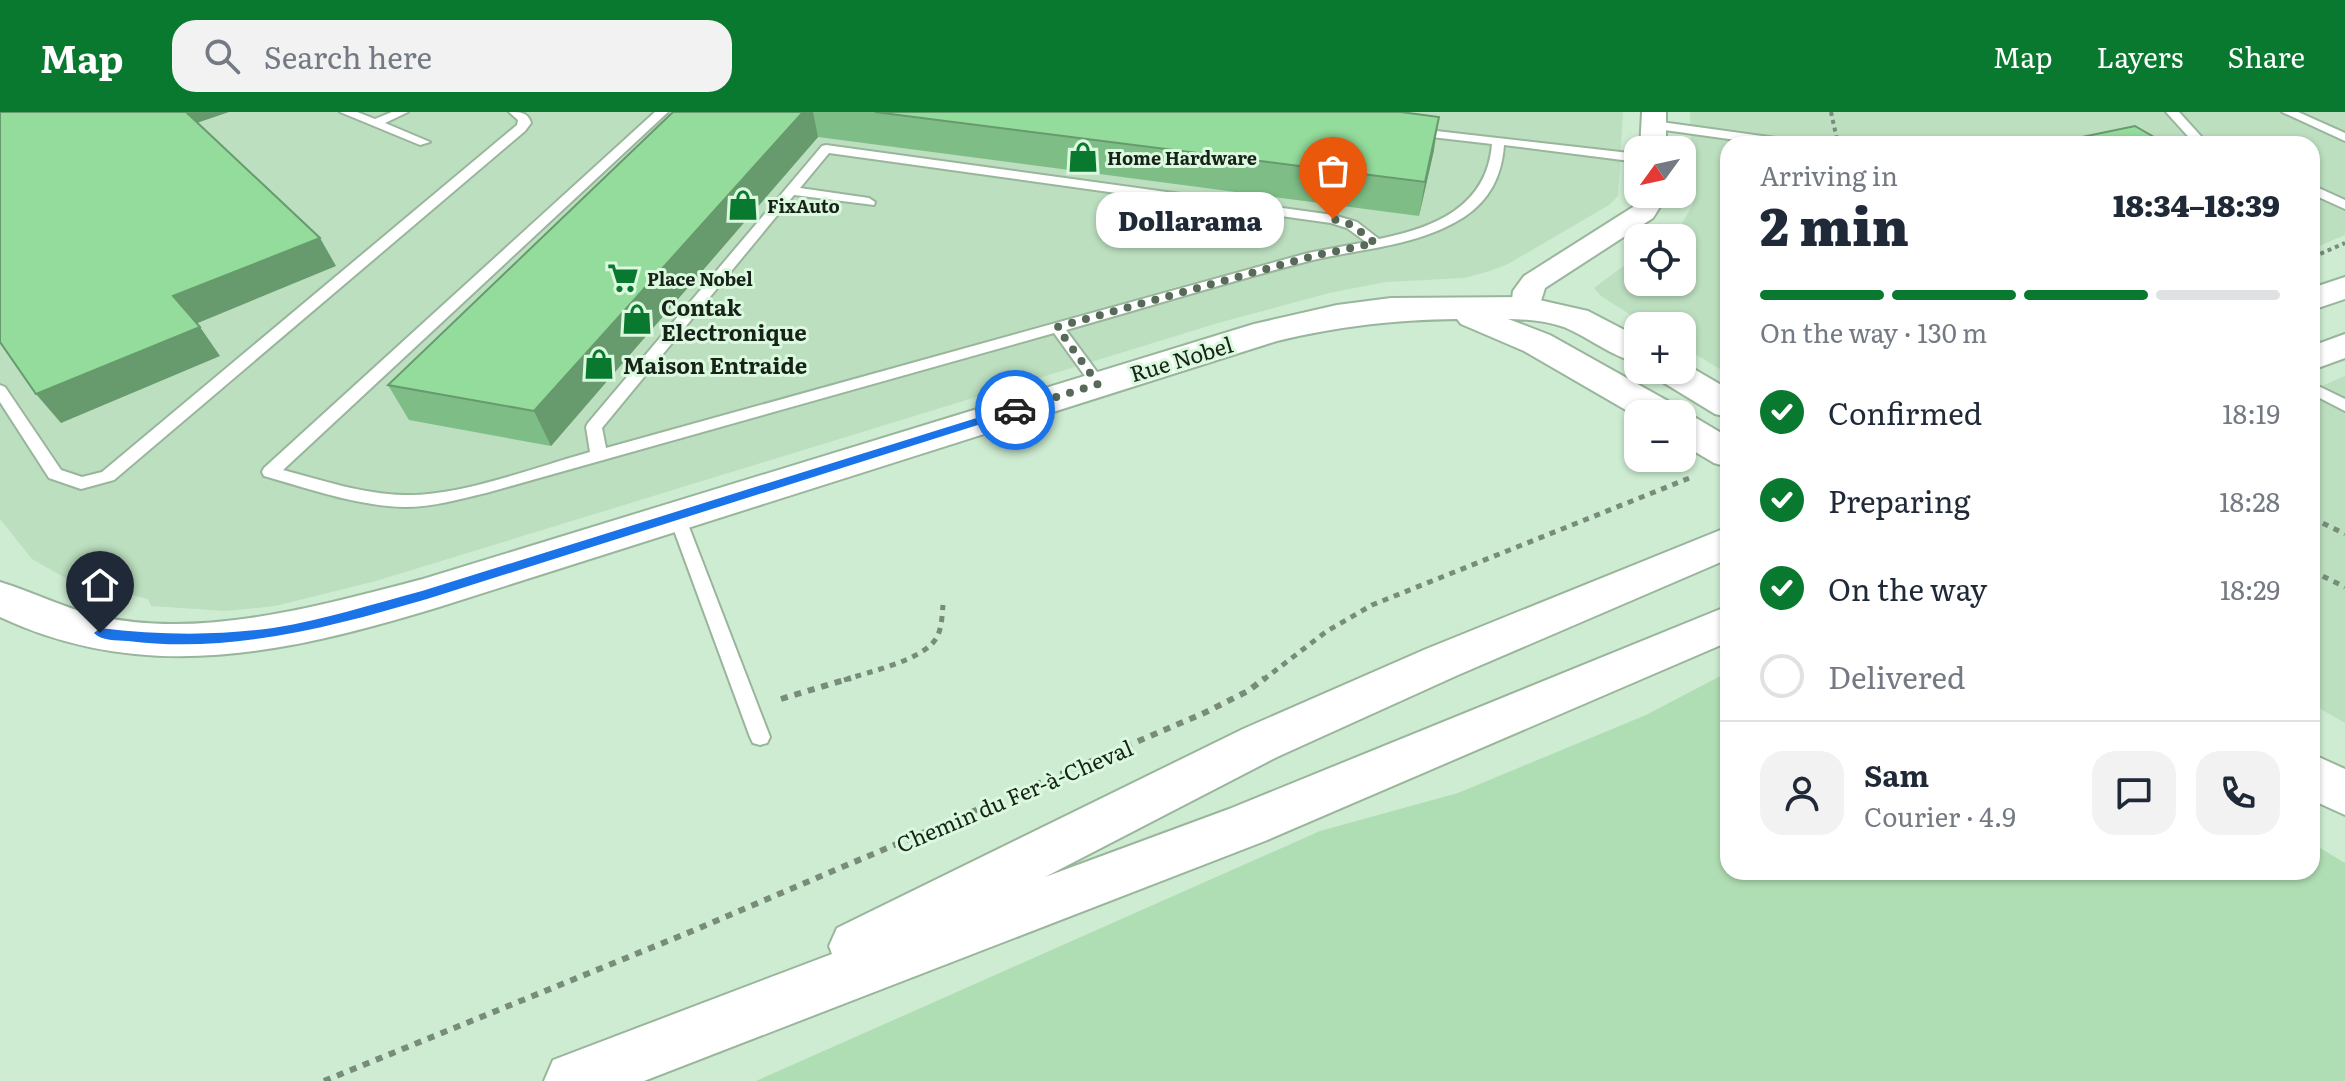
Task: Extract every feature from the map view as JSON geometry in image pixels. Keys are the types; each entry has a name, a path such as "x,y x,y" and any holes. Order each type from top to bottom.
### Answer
{"street":[{"path":"1526,308 1528,291 1534,282 1645,208"},
{"path":"2320,297 2345,287"},
{"name":"Rue Nobel","path":"1444,307 1537,343 1637,400"},
{"name":"Rue Nobel","path":"0,598 55,623 122,636 201,639 272,633 423,595 676,514 1307,322 1391,309 1526,308 1575,319 1624,345"},
{"path":"2320,356 2345,345"},
{"path":"1693,384 1720,400"},
{"path":"1696,435 1720,449"},
{"path":"654,1048 1260,743 1481,645 1720,545"},
{"path":"574,1081 654,1048 1247,825 1720,626"},
{"path":"2320,780 2345,794"}],"lane":[{"path":"346,112 424,142"},
{"path":"375,123 402,112"},
{"path":"0,390 55,474 81,483 108,476 521,128 524,118 515,112"},
{"path":"662,112 270,472 382,499 408,501 458,494 1313,256 1450,222 1464,213 1494,175 1498,141"},
{"path":"2172,112 2194,136"},
{"path":"2288,112 2345,137"},
{"path":"1397,129 1624,156"},
{"path":"1654,129 1720,136"},
{"path":"599,455 594,427 826,149 1333,219 1352,225 1375,243"},
{"path":"792,191 869,202"},
{"path":"2320,193 2345,205"},
{"path":"1057,327 1098,384"},
{"path":"2320,392 2345,406"},
{"path":"676,514 760,737"}],"path":[{"path":"1831,112 1836,136"},
{"path":"2320,254 2345,243"},
{"name":"Chemin du Fer-à-Cheval","path":"324,1081 700,928 1174,726 1248,691 1327,631 1372,605 1688,480"},
{"path":"2320,522 2345,534"},
{"path":"2320,575 2345,587"},
{"path":"750,710 909,657 930,647 941,629 943,605"}],"shaded area":[{"path":"0,112 1623,112 1618,196 1609,205 1508,264 1490,271 1464,278 1386,282 1329,293 1218,323 376,581 275,606 226,611 151,606 148,599 69,580 32,559 0,519"},
{"path":"1690,112 2345,112 2345,235 2320,246 2320,136 1720,136 1720,369 1696,355 1696,312 1626,312 1594,288 1624,266 1624,296 1696,296 1696,224 1682,224 1691,208 1696,208 1696,136 1691,136"},
{"path":"2345,376 2345,723 2320,709 2320,387"},
{"path":"1720,676 1720,880 2320,880 2320,848 2345,863 2345,1081 756,1081 1320,831 1458,793 1646,715"}],"building":[{"path":"0,112 186,112 320,238 173,296 200,327 36,394 0,342"},
{"path":"673,112 803,112 534,411 388,385"},
{"path":"875,112 1401,112 1439,117 1425,182"},
{"path":"2135,126 2152,136 2087,136"}],"way so far":[{"path":"1015,410 1098,384 1057,327 1313,256 1375,243 1363,231 1333,219"}],"place":[{"name":"Home Hardware","path":"1083,157"},
{"name":"FixAuto","path":"743,205"},
{"name":"Dollarama","path":"1333,219"},
{"name":"Place Nobel","path":"623,278"},
{"name":"Contak Electronique","path":"637,319"},
{"name":"Maison Entraide","path":"599,364"}],"route":[{"path":"100,633 143,638 201,639 300,628 423,595 1015,410"}]}
